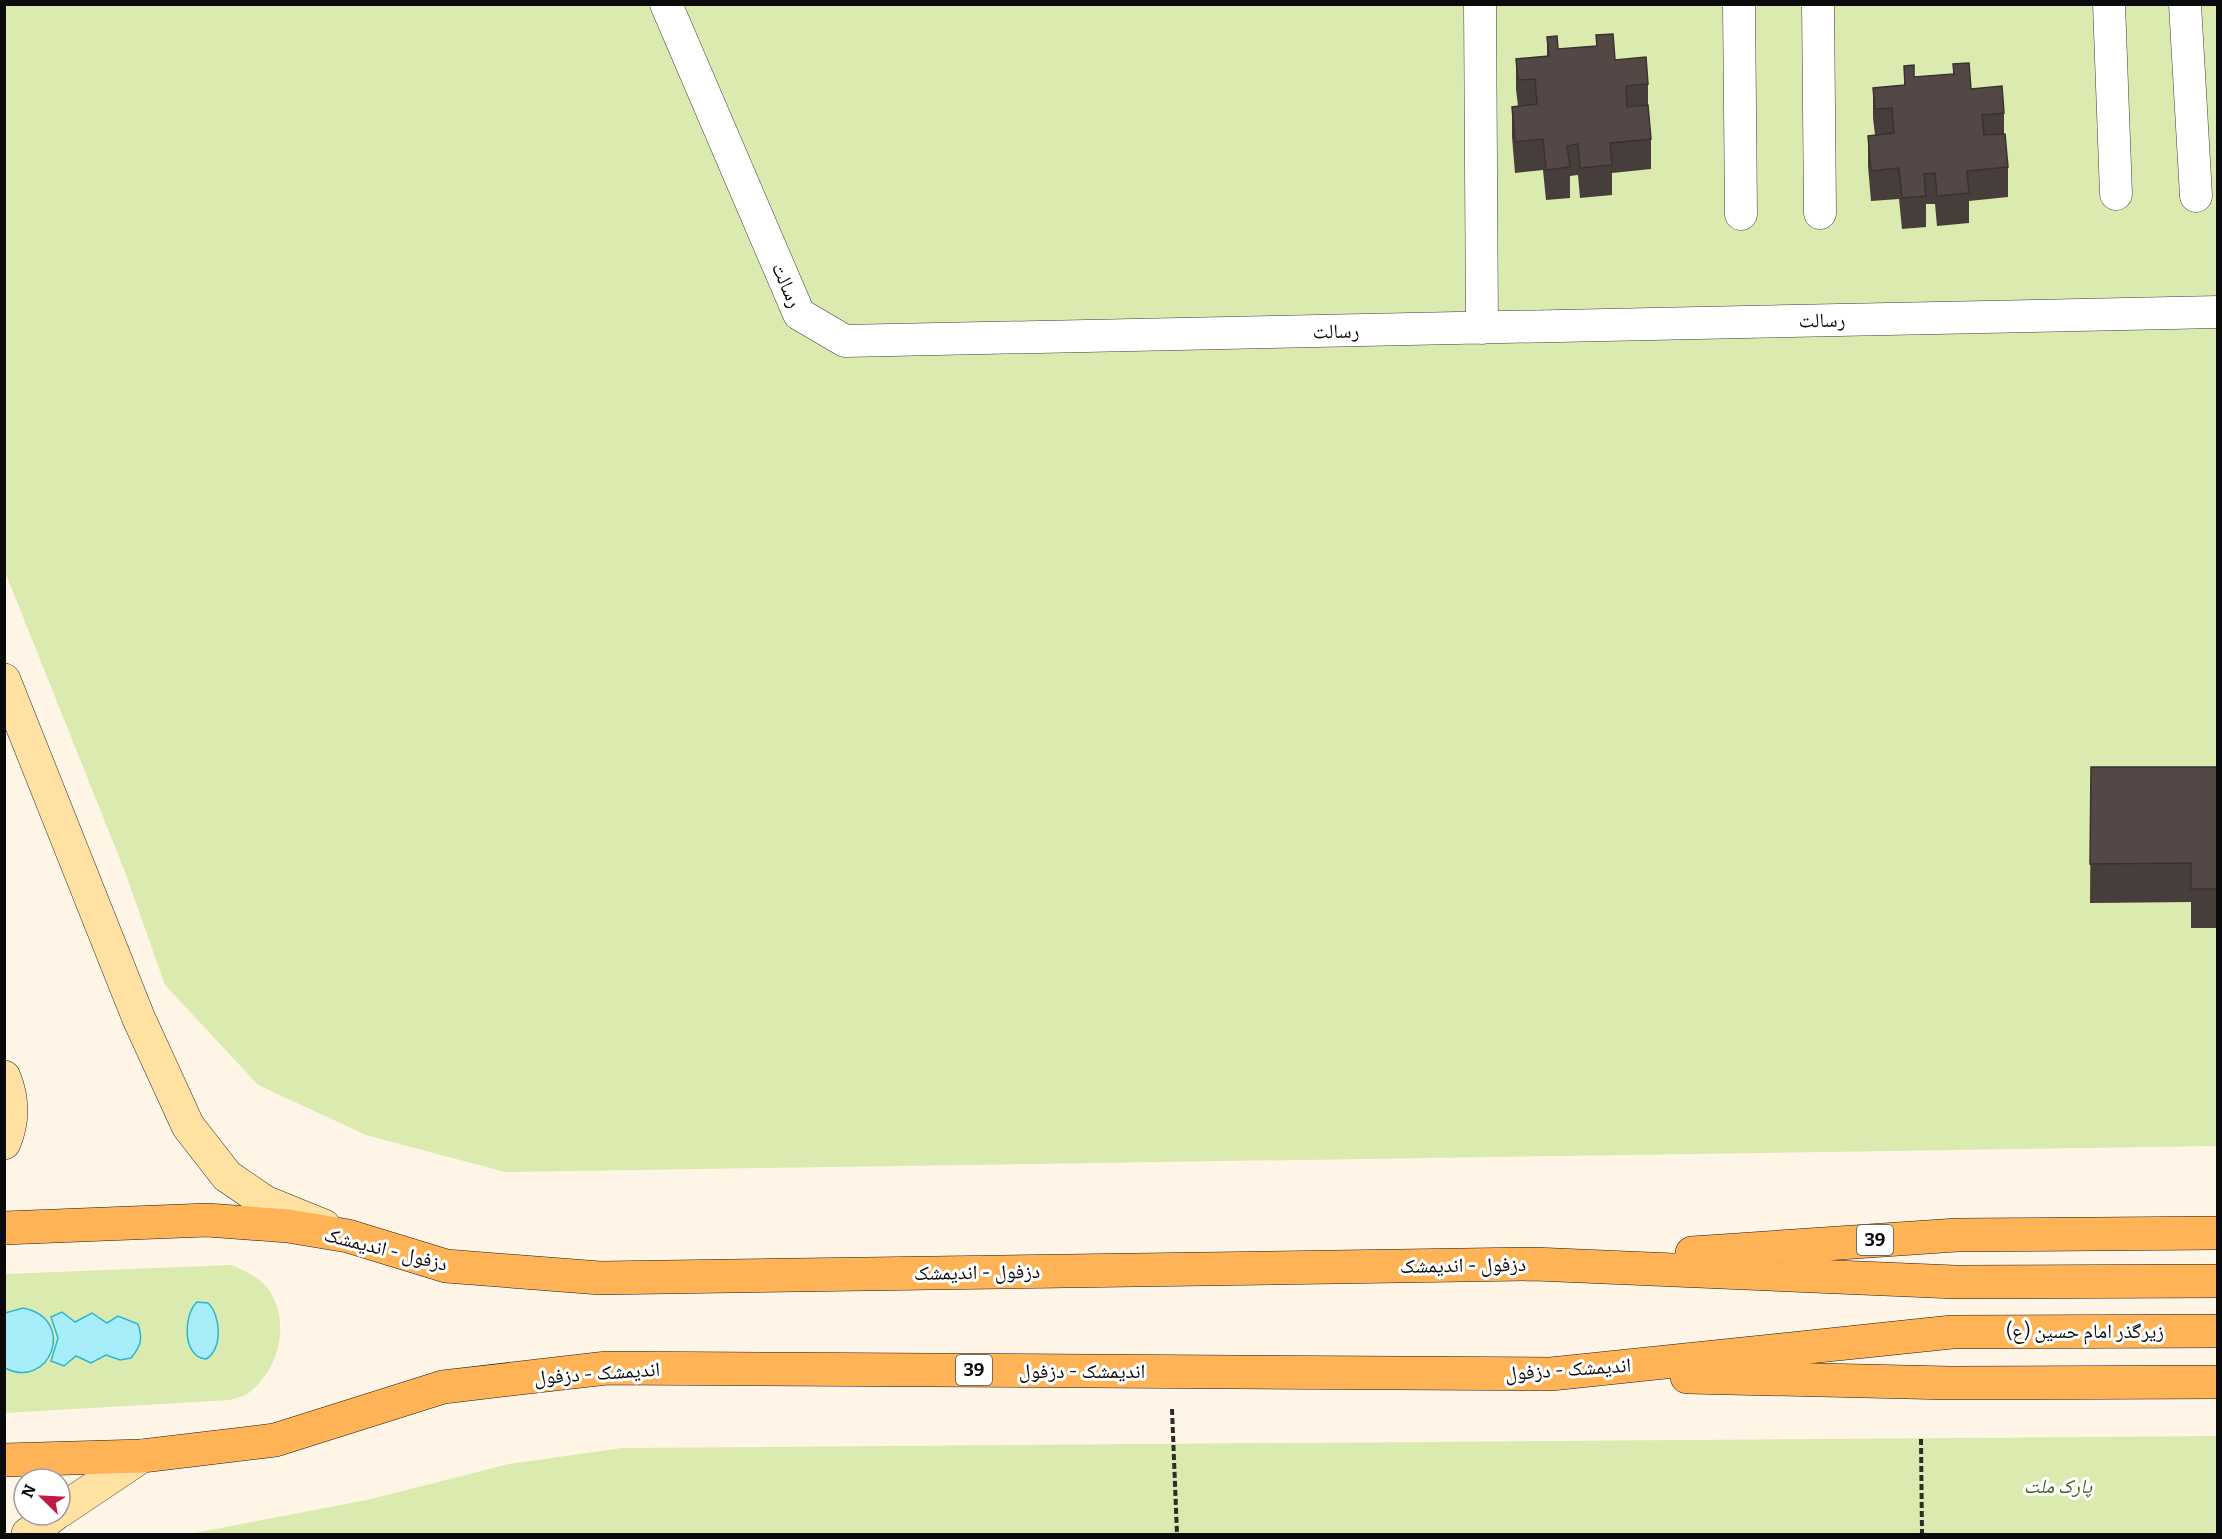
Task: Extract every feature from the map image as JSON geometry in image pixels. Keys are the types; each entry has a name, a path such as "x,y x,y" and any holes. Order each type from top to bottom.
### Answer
{"main road":[{"path":"4,680 139,1019 188,1126 227,1176 265,1202 348,1236"},
{"path":"4,1077 9,1088 11,1126 4,1143"},
{"name":"دزفول - اندیمشک","path":"4,1228 207,1220 288,1226 348,1236 446,1266 600,1278 1533,1264 1955,1282 2217,1281"},
{"name":"39","path":"1533,1264 1957,1234 2217,1233"},
{"name":"زیرگذر امام حسین (ع)","path":"1952,1332 2217,1331"},
{"name":"اندیمشک - دزفول","path":"4,1460 142,1456 275,1440 443,1387 607,1368 1551,1374 1952,1332"},
{"name":"39","path":"1551,1374 1950,1383 2217,1382"},
{"path":"72,1503 142,1456"}],"street":[{"path":"1480,4 1482,328"},
{"path":"1739,4 1741,213"},
{"path":"1818,4 1820,213"},
{"path":"2109,4 2116,194"},
{"path":"2185,4 2196,196"},
{"name":"رسالت","path":"671,8 799,314 844,341 2217,312"}],"path":[{"path":"1168,1371 1175,1445 1177,1534"},
{"path":"1921,1439 1922,1534"}],"green space":[{"path":"5,5 2217,5 2217,1146 505,1172 366,1135 258,1085 165,985 125,872 5,572"},
{"path":"232,1265 255,1277 269,1289 280,1320 278,1346 274,1359 261,1382 249,1393 230,1400 5,1413 5,1274"},
{"name":"پارک ملت","path":"2218,1436 2217,1534 189,1534 367,1500 509,1464 622,1448"}],"water":[{"path":"197,1302 208,1303 218,1324 218,1340 212,1355 206,1359 198,1357 192,1351 187,1335 189,1316"},
{"path":"23,1308 40,1315 50,1325 53,1338 52,1351 45,1362 35,1370 21,1372 5,1368 5,1313"},
{"path":"62,1312 75,1322 92,1313 107,1323 118,1316 138,1324 141,1338 139,1346 131,1358 120,1360 106,1355 91,1363 76,1356 64,1366 51,1361 58,1338 51,1317"}],"building":[{"path":"1613,34 1615,60 1646,57 1648,84 1626,86 1627,107 1648,105 1651,139 1610,143 1612,165 1580,168 1578,144 1567,146 1570,167 1546,170 1543,139 1515,142 1512,107 1537,104 1535,79 1518,80 1516,59 1549,56 1547,37 1557,36 1558,49 1597,46 1596,35"},
{"path":"1969,63 1971,89 2002,86 2004,113 1982,115 1984,135 2005,134 2008,167 1967,171 1969,193 1937,196 1935,173 1924,174 1926,196 1902,198 1899,168 1871,171 1868,136 1894,133 1892,108 1875,109 1873,88 1905,85 1904,66 1914,65 1914,77 1954,74 1953,64"},
{"path":"2091,767 2217,767 2217,889 2191,889 2191,863 2090,864"}]}
